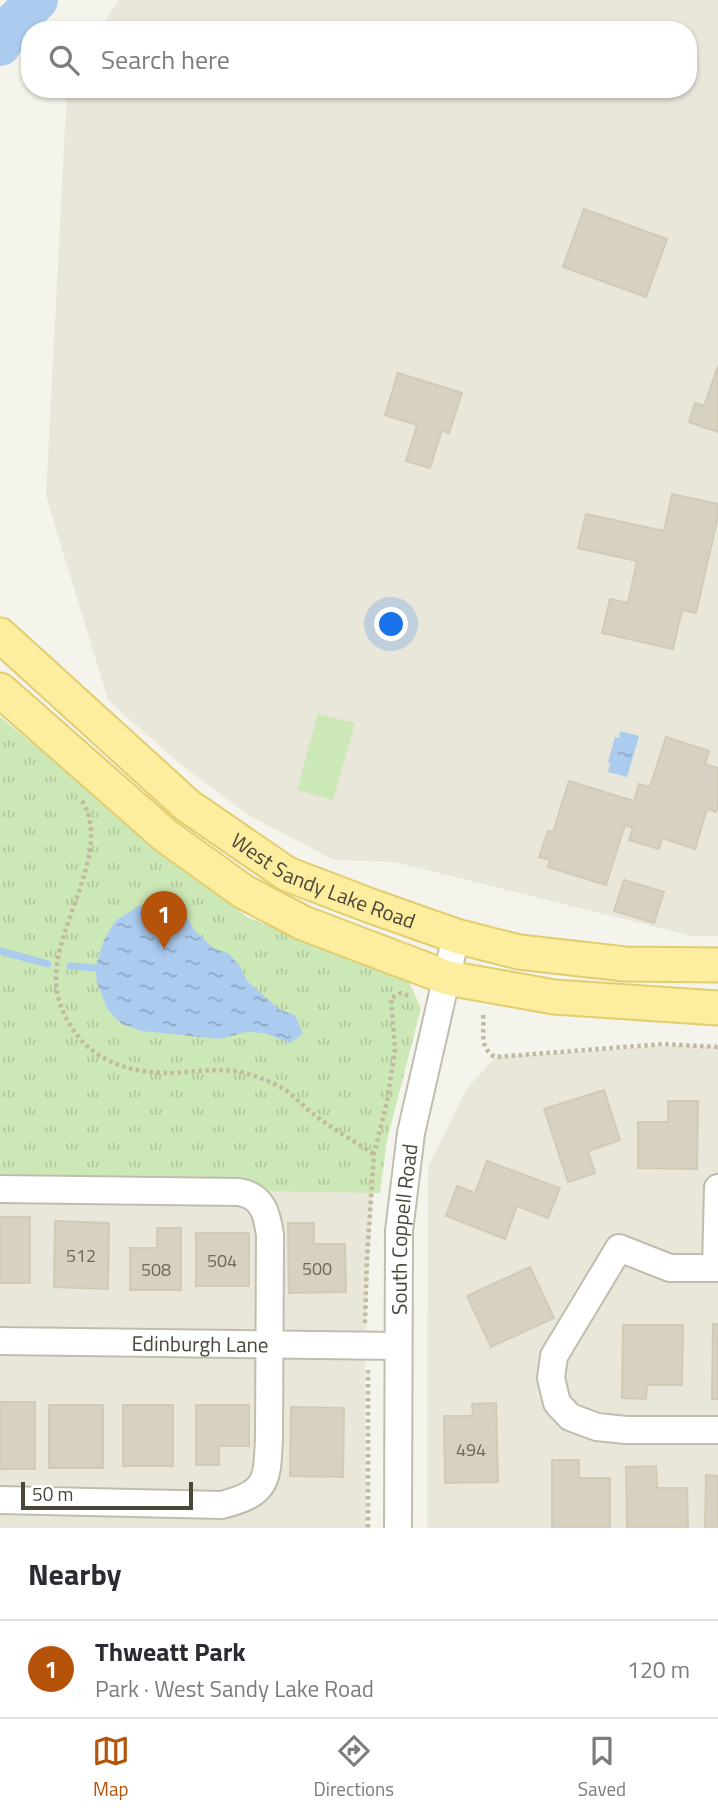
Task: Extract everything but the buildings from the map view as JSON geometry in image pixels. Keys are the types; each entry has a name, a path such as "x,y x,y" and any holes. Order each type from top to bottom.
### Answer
{"main road":[{"name":"West Sandy Lake Road","path":"2,637 188,806 287,874 456,936 519,952 625,964 718,965"},
{"name":"West Sandy Lake Road","path":"0,690 166,836 244,892 303,923 448,978 554,998 718,1008"}],"street":[{"name":"South Coppell Road","path":"398,1528 398,1231 402,1188 419,1094 456,936"},
{"path":"718,1188 717,1268 670,1268 619,1248 554,1356 551,1378 557,1403 570,1417 597,1427 626,1430 718,1430"},
{"path":"0,1189 251,1194 267,1217 270,1236 267,1470 260,1488 242,1500 222,1505 0,1500"},
{"name":"Edinburgh Lane","path":"0,1341 398,1346"}],"path":[{"path":"76,794 90,818 89,850 85,874 59,950 55,981 59,1003 77,1036 95,1055 122,1067 150,1072 184,1073 213,1069 233,1070 253,1075 285,1090 311,1113 374,1154"},
{"path":"483,1015 484,1045 490,1054 502,1058 663,1044 718,1047"}],"shaded area":[{"path":"119,0 718,0 718,936 692,936 394,862 334,860 250,816 180,764 108,700 46,496 67,98 697,98 697,21 105,21"},
{"path":"683,1045 718,1047 718,1528 427,1528 428,1167 466,1090 495,1057"},
{"path":"0,1146 374,1163 365,1346 366,1528 0,1528"}],"green space":[{"path":"318,714 355,723 333,800 297,790"},
{"path":"0,717 247,917 409,982 421,1008 387,1140 380,1193 0,1187"}],"water":[{"path":"620,731 639,736 627,777 608,772 615,737 619,738"},
{"path":"165,903 183,910 194,930 213,948 228,953 239,965 248,982 280,1010 295,1015 303,1034 290,1043 265,1033 247,1032 219,1039 142,1031 122,1024 108,1010 97,983 95,968 104,940 115,921 140,905"}],"waterway":[{"path":"0,45 11,26 37,0"},
{"path":"0,951 48,964"},
{"path":"70,966 95,968"}],"place":[{"name":"Thweatt Park","path":"164,949"}]}
